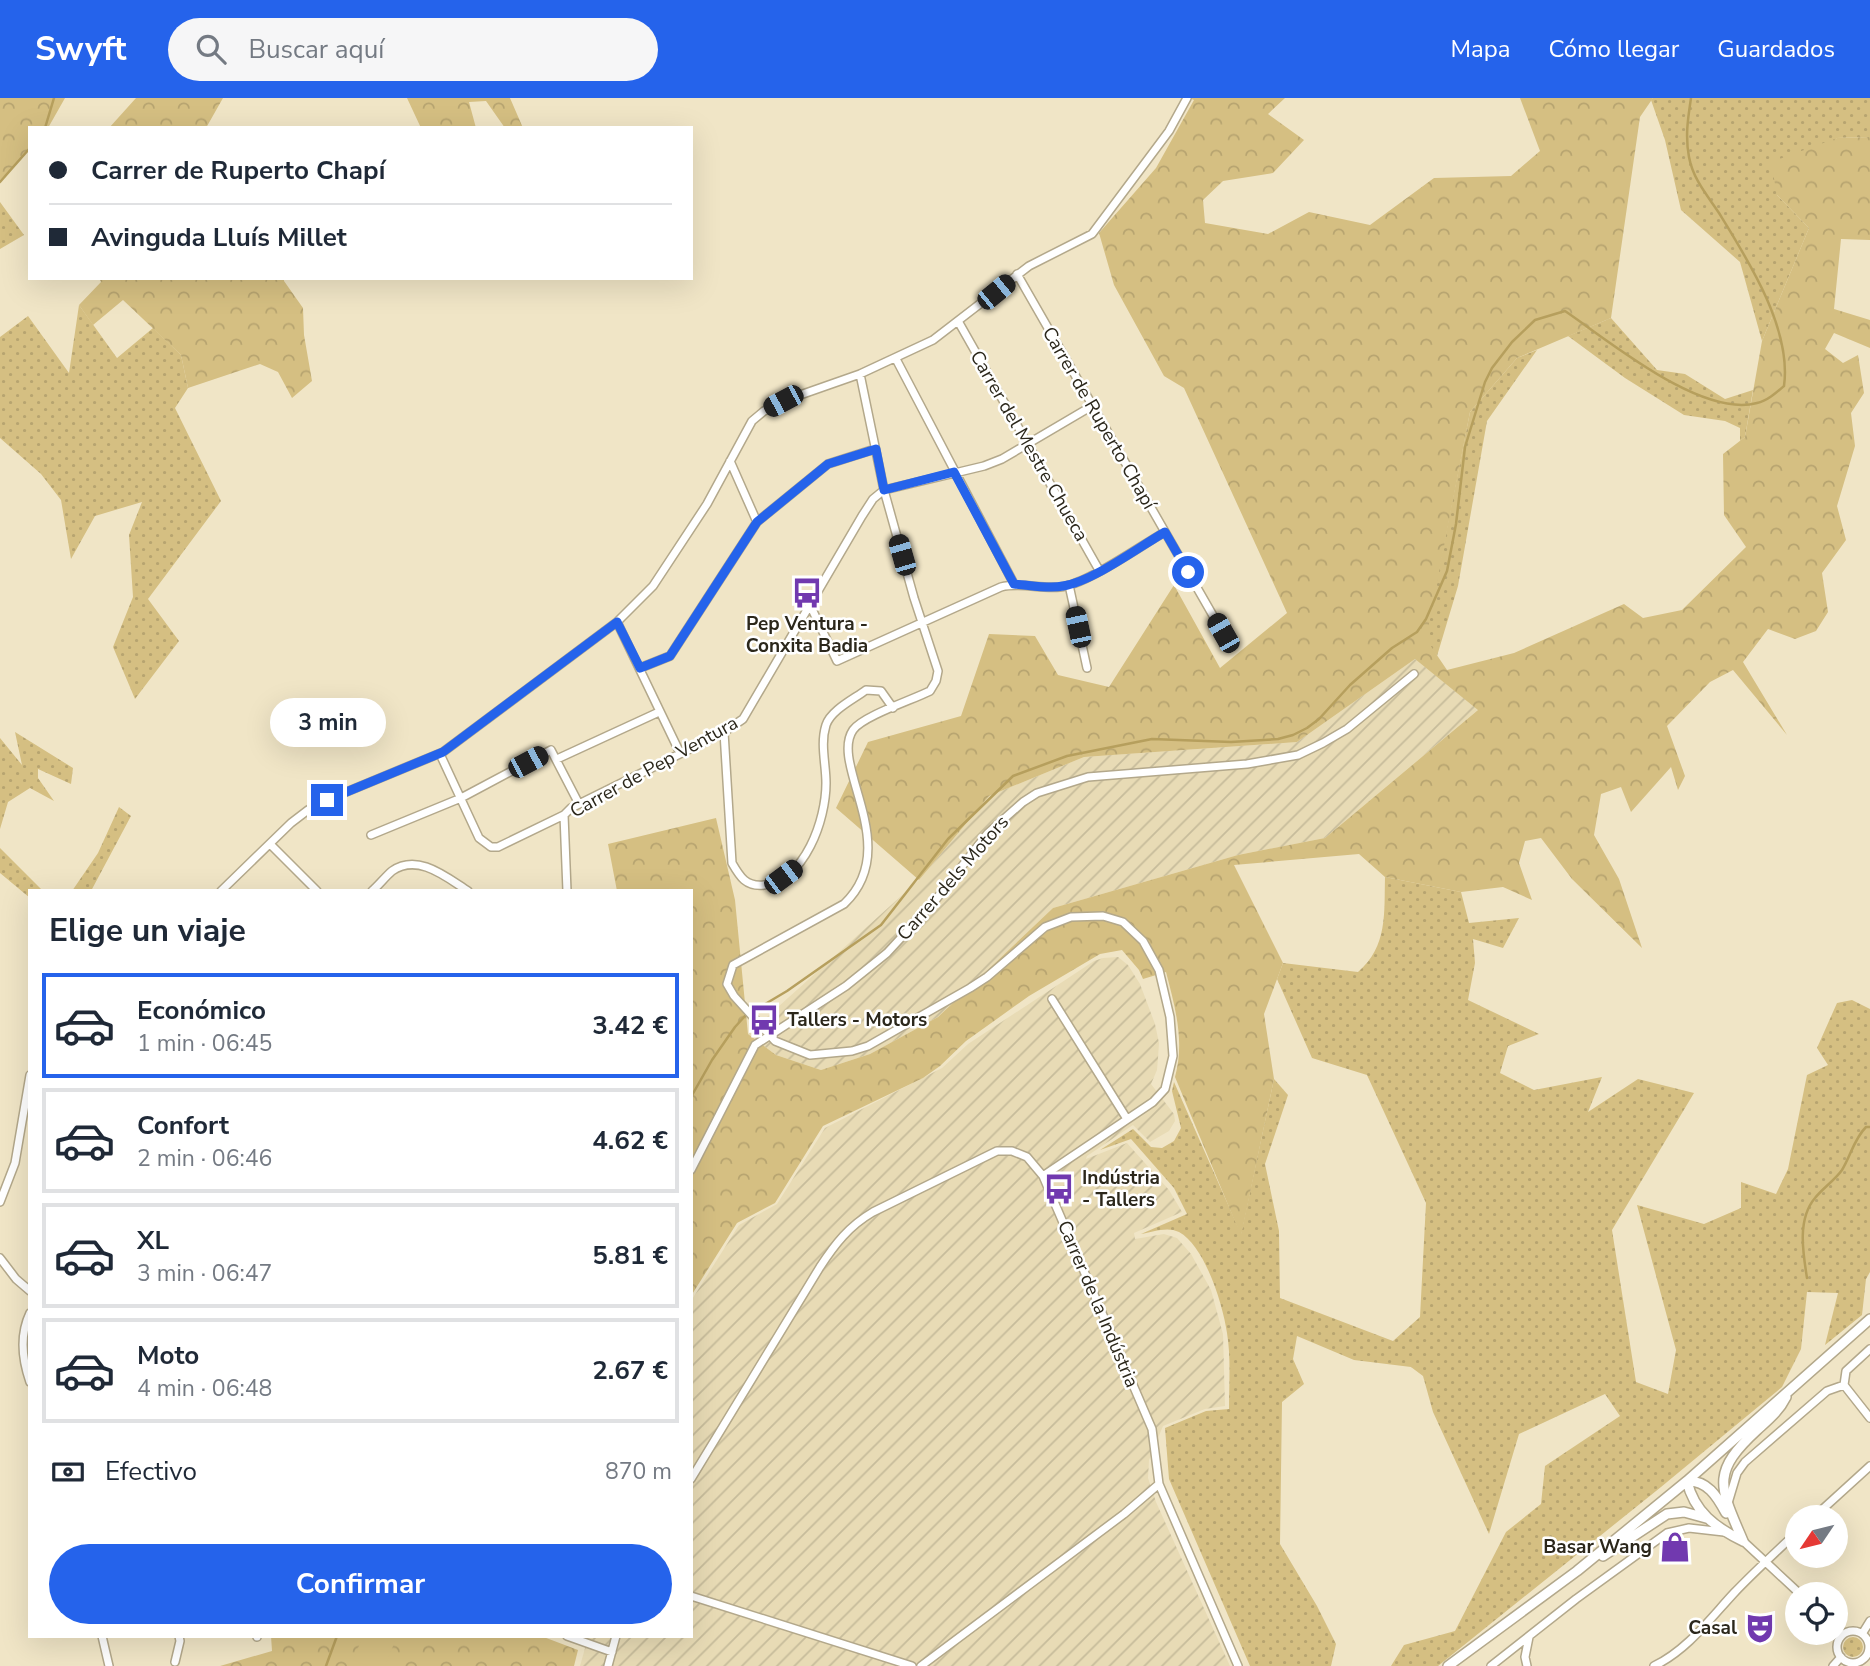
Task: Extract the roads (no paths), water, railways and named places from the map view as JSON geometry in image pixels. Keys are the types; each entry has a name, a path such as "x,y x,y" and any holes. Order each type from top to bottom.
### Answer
{"street":[{"path":"223,889 291,823 327,800 440,754 617,622 653,586 707,504 752,421 764,411 783,401 896,359 933,340 1017,274 1092,234 1169,131 1187,98"},
{"name":"Carrer de Ruperto Chapí","path":"1017,274 1223,633"},
{"name":"Carrer del Mestre Chueca","path":"958,321 1100,570"},
{"path":"896,359 1014,584"},
{"path":"860,374 884,490 938,671 936,681 930,691 862,722 853,731 848,744 867,825 866,865 863,880 856,893 844,904 733,965 727,984 734,996 775,1041 789,1049 810,1055 860,1050 987,977 1045,927 1072,917 1103,916 1123,922 1143,941 1159,970 1173,1042 1173,1056 1165,1089 1153,1102 1043,1176"},
{"path":"884,490 984,466 1028,445 1092,406"},
{"path":"640,668 670,656 757,522 828,464 876,449"},
{"path":"730,461 757,522"},
{"name":"Carrer de Pep Ventura","path":"567,889 564,815 579,804 724,732 743,719 862,516 873,499 884,490"},
{"path":"810,605 837,661 1001,587 1014,584 1060,587 1069,585 1165,532"},
{"path":"1069,585 1087,668"},
{"path":"617,622 680,753"},
{"name":"Carrer dels Motors","path":"693,1166 755,1045 846,986 887,953 927,911 988,833 1017,806 1037,793 1088,777 1247,764 1298,755 1347,729 1414,674"},
{"path":"724,732 732,863 740,878 752,886 767,885 798,866 807,855 823,809 827,785 823,737 827,722 866,690 881,691 893,708"},
{"path":"557,759 659,712"},
{"path":"372,835 461,798 551,750 579,804"},
{"path":"440,754 479,838 491,847 564,815"},
{"path":"270,844 315,889"},
{"path":"374,889 393,871 407,865 423,865 465,889"},
{"path":"1052,999 1127,1119"},
{"path":"0,1202 15,1163 28,1087"},
{"name":"Carrer de la Indústria","path":"693,1476 820,1267 842,1236 873,1212 997,1152 1012,1151 1027,1157 1043,1176 1153,1429 1159,1484 1238,1666"},
{"path":"0,1258 28,1289"},
{"path":"28,1317 23,1328 23,1355 28,1374"},
{"path":"1448,1666 1577,1571 1686,1481 1870,1319"},
{"path":"1843,1385 1846,1371 1870,1349"},
{"path":"1727,1504 1737,1473 1745,1462 1827,1391 1843,1385"},
{"path":"1843,1385 1870,1418"},
{"path":"1743,1541 1727,1504 1724,1471 1736,1449 1780,1409 1788,1392"},
{"path":"1827,1505 1870,1466"},
{"path":"1686,1481 1694,1505 1706,1518 1724,1532 1743,1541"},
{"path":"1686,1481 1697,1481 1710,1489 1743,1541 1787,1582"},
{"path":"920,1666 1124,1514 1159,1484"},
{"path":"1577,1571 1667,1514 1684,1512 1706,1518"},
{"path":"1491,1666 1576,1599 1667,1534 1689,1528 1724,1532"},
{"path":"1654,1666 1672,1657 1695,1637 1785,1543"},
{"path":"693,1597 912,1666"},
{"path":"1862,1634 1870,1621"},
{"path":"1838,1645 1841,1657 1854,1663 1868,1658 1868,1642 1862,1634 1848,1633"},
{"path":"1527,1666 1525,1657 1529,1637"},
{"path":"102,1638 109,1666"},
{"path":"175,1662 179,1638"},
{"path":"573,1638 612,1652"},
{"path":"608,1666 616,1638"},
{"path":"1833,1666 1841,1657"}],"waterway":[{"path":"46,126 54,98"},
{"path":"693,1093 712,1060 745,1016 787,991 881,925 948,839 1013,776 1067,756 1152,739 1231,742 1278,739 1293,735 1319,719 1350,685 1392,648 1417,632 1426,619 1447,571 1456,524 1465,447 1485,382 1512,342 1535,320 1565,311 1656,374 1709,399 1734,405 1757,403 1768,399 1784,386 1785,364 1775,319 1743,252 1697,180 1691,165 1687,134 1691,98"},
{"path":"0,182 28,150"},
{"path":"1807,1278 1803,1236 1809,1206 1842,1170 1858,1137 1866,1127 1870,1127"},
{"path":"326,1666 336,1638"}],"place":[{"name":"Pep Ventura - Conxita Badia","path":"807,593"},
{"name":"Tallers - Motors","path":"764,1020"},
{"name":"Indústria - Tallers","path":"1059,1189"},
{"name":"Basar Wang","path":"1675,1547"},
{"name":"Casal","path":"1760,1628"}]}
